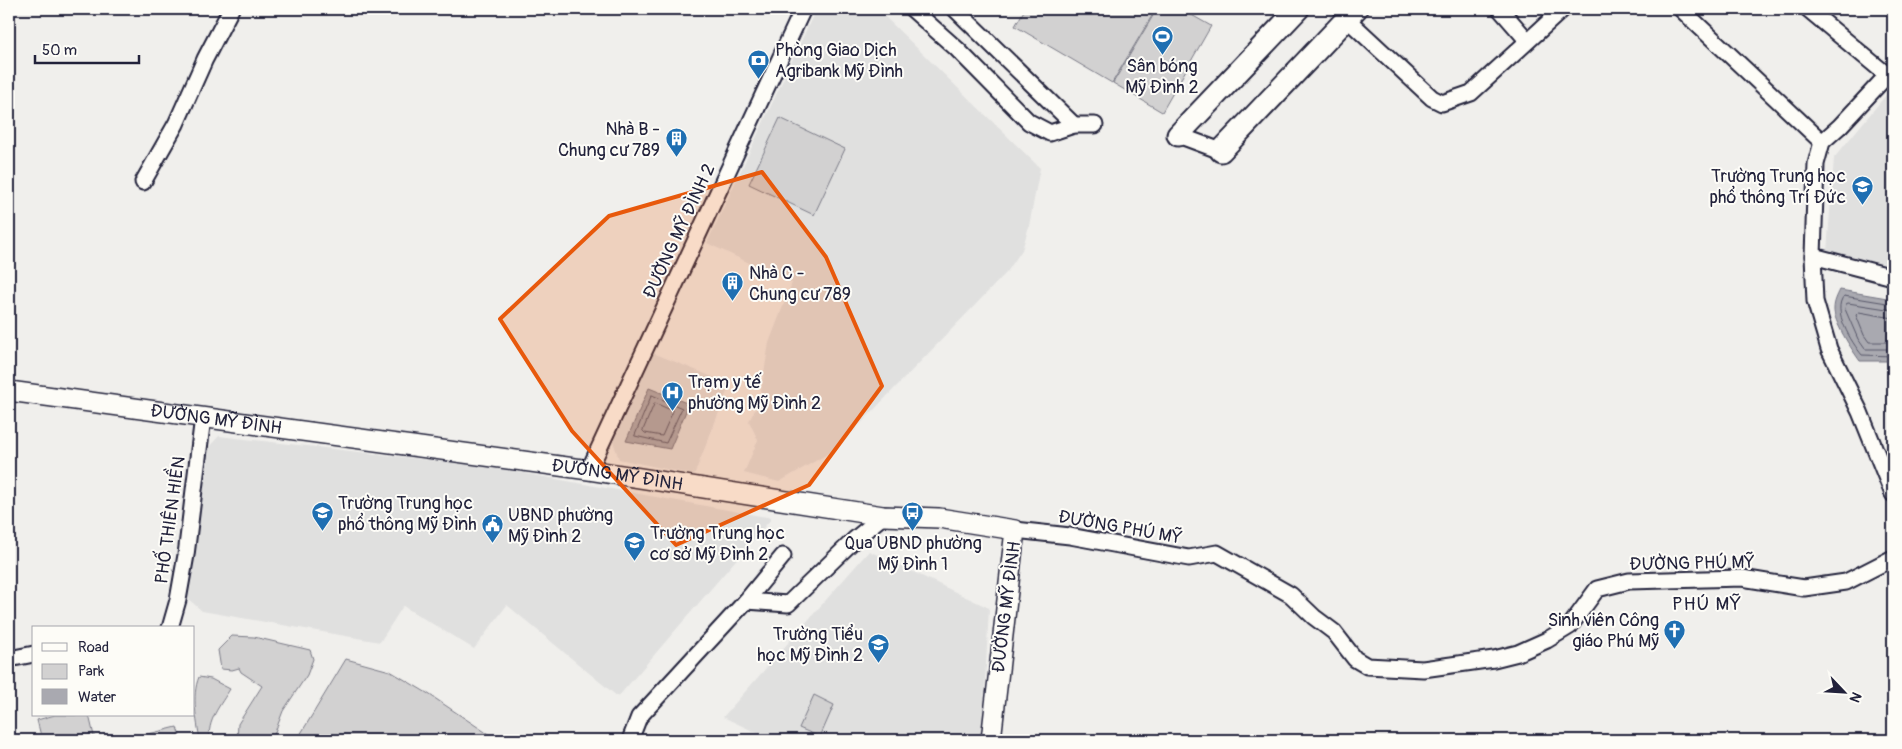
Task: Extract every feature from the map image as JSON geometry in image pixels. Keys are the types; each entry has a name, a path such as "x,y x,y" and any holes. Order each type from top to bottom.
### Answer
{"main road":[{"path":"1178,135 1298,9"},
{"path":"1221,151 1352,14"}],"street":[{"path":"142,182 176,124 205,59 232,9"},
{"name":"ĐƯỜNG MỸ ĐÌNH 2","path":"589,470 803,9"},
{"path":"912,9 957,49 1029,122 1050,133 1074,125 1094,126"},
{"path":"955,9 1074,125"},
{"path":"1500,9 1527,40"},
{"path":"1352,14 1432,98 1442,103 1471,93 1562,9"},
{"path":"1681,9 1822,142"},
{"path":"1808,9 1891,75 1822,142 1816,164 1813,256 1815,301 1829,349 1860,412 1893,494"},
{"path":"1178,135 1221,151"},
{"path":"1813,256 1893,277"},
{"name":"ĐƯỜNG MỸ ĐÌNH","path":"9,391 589,470 883,516 939,518 1015,530 991,740"},
{"name":"PHỐ THIÊN HIỀN","path":"171,626 178,600 186,555 203,417"},
{"path":"746,601 788,604 855,539 883,516"},
{"name":"ĐƯỜNG PHÚ MỸ","path":"1015,530 1070,536 1189,558 1218,553 1291,595 1334,632 1354,659 1367,666 1423,669 1494,659 1518,653 1547,640 1570,626 1596,589 1629,581 1742,578 1804,588 1846,582 1893,558"},
{"path":"630,740 639,717 746,601 783,556"},
{"path":"9,659 32,654"}],"highlighted area":[{"path":"762,172 826,257 882,386 809,485 676,545 572,431 500,319 609,216"}],"shaded area":[{"path":"816,9 877,9 1040,168 1029,226 1022,250 1007,272 836,449 779,482 744,473 758,440 749,421 759,403 769,343 792,283 707,243"},
{"name":"Trường Trung học phổ thông Trí Đức","path":"1891,89 1893,91 1893,266 1827,252 1834,158"},
{"name":"Trạm y tế phường Mỹ Đình 2","path":"653,353 730,384 694,475 619,459 612,438"},
{"path":"219,436 490,467 772,518 618,697 507,605 474,649 403,606 380,642 202,611 186,597 207,449"},
{"name":"Trường Tiểu học Mỹ Đình 2","path":"869,551 989,608 982,740 772,740 723,717"}],"green space":[{"name":"Sân bóng Mỹ Đình 2","path":"1025,9 1156,9 1112,83 1015,26"},
{"name":"Sân bóng Mỹ Đình 2","path":"1157,9 1181,9 1211,26 1162,112 1113,83"},
{"path":"780,118 845,149 814,215 749,184"},
{"path":"232,636 254,637 310,650 313,659 307,675 283,711 272,740 237,740 238,724 262,686 241,672 239,668 232,670 221,669 218,650"},
{"path":"346,659 390,671 427,693 497,740 297,740"},
{"path":"199,677 211,679 230,689 212,720 209,733 210,740 200,740 195,700"},
{"path":"814,695 834,705 820,737 799,728"},
{"path":"51,716 89,716 95,740 42,740 37,720"},
{"path":"177,727 181,740 124,740"}],"water":[{"path":"1840,290 1893,299 1893,361 1860,361 1844,335 1835,314 1835,304"},
{"path":"649,388 689,404 670,449 626,441"}],"place":[{"name":"Sân bóng Mỹ Đình 2","path":"1162,55"},
{"name":"Phòng Giao Dịch Agribank Mỹ Đình","path":"759,79"},
{"name":"Nhà B - Chung cư 789","path":"676,158"},
{"name":"Trường Trung học phổ thông Trí Đức","path":"1862,205"},
{"name":"Nhà C - Chung cư 789","path":"733,302"},
{"name":"Trạm y tế phường Mỹ Đình 2","path":"672,411"},
{"name":"Trường Trung học phổ thông Mỹ Đình","path":"322,532"},
{"name":"Qua UBND phường Mỹ Đình 1","path":"913,532"},
{"name":"UBND phường Mỹ Đình 2","path":"492,544"},
{"name":"Trường Trung học cơ sở Mỹ Đình 2","path":"634,562"},
{"name":"Sinh viên Công giáo Phú Mỹ","path":"1675,649"},
{"name":"Trường Tiểu học Mỹ Đình 2","path":"879,663"}],"district":[{"name":"PHÚ MỸ","path":"1707,603"}]}
